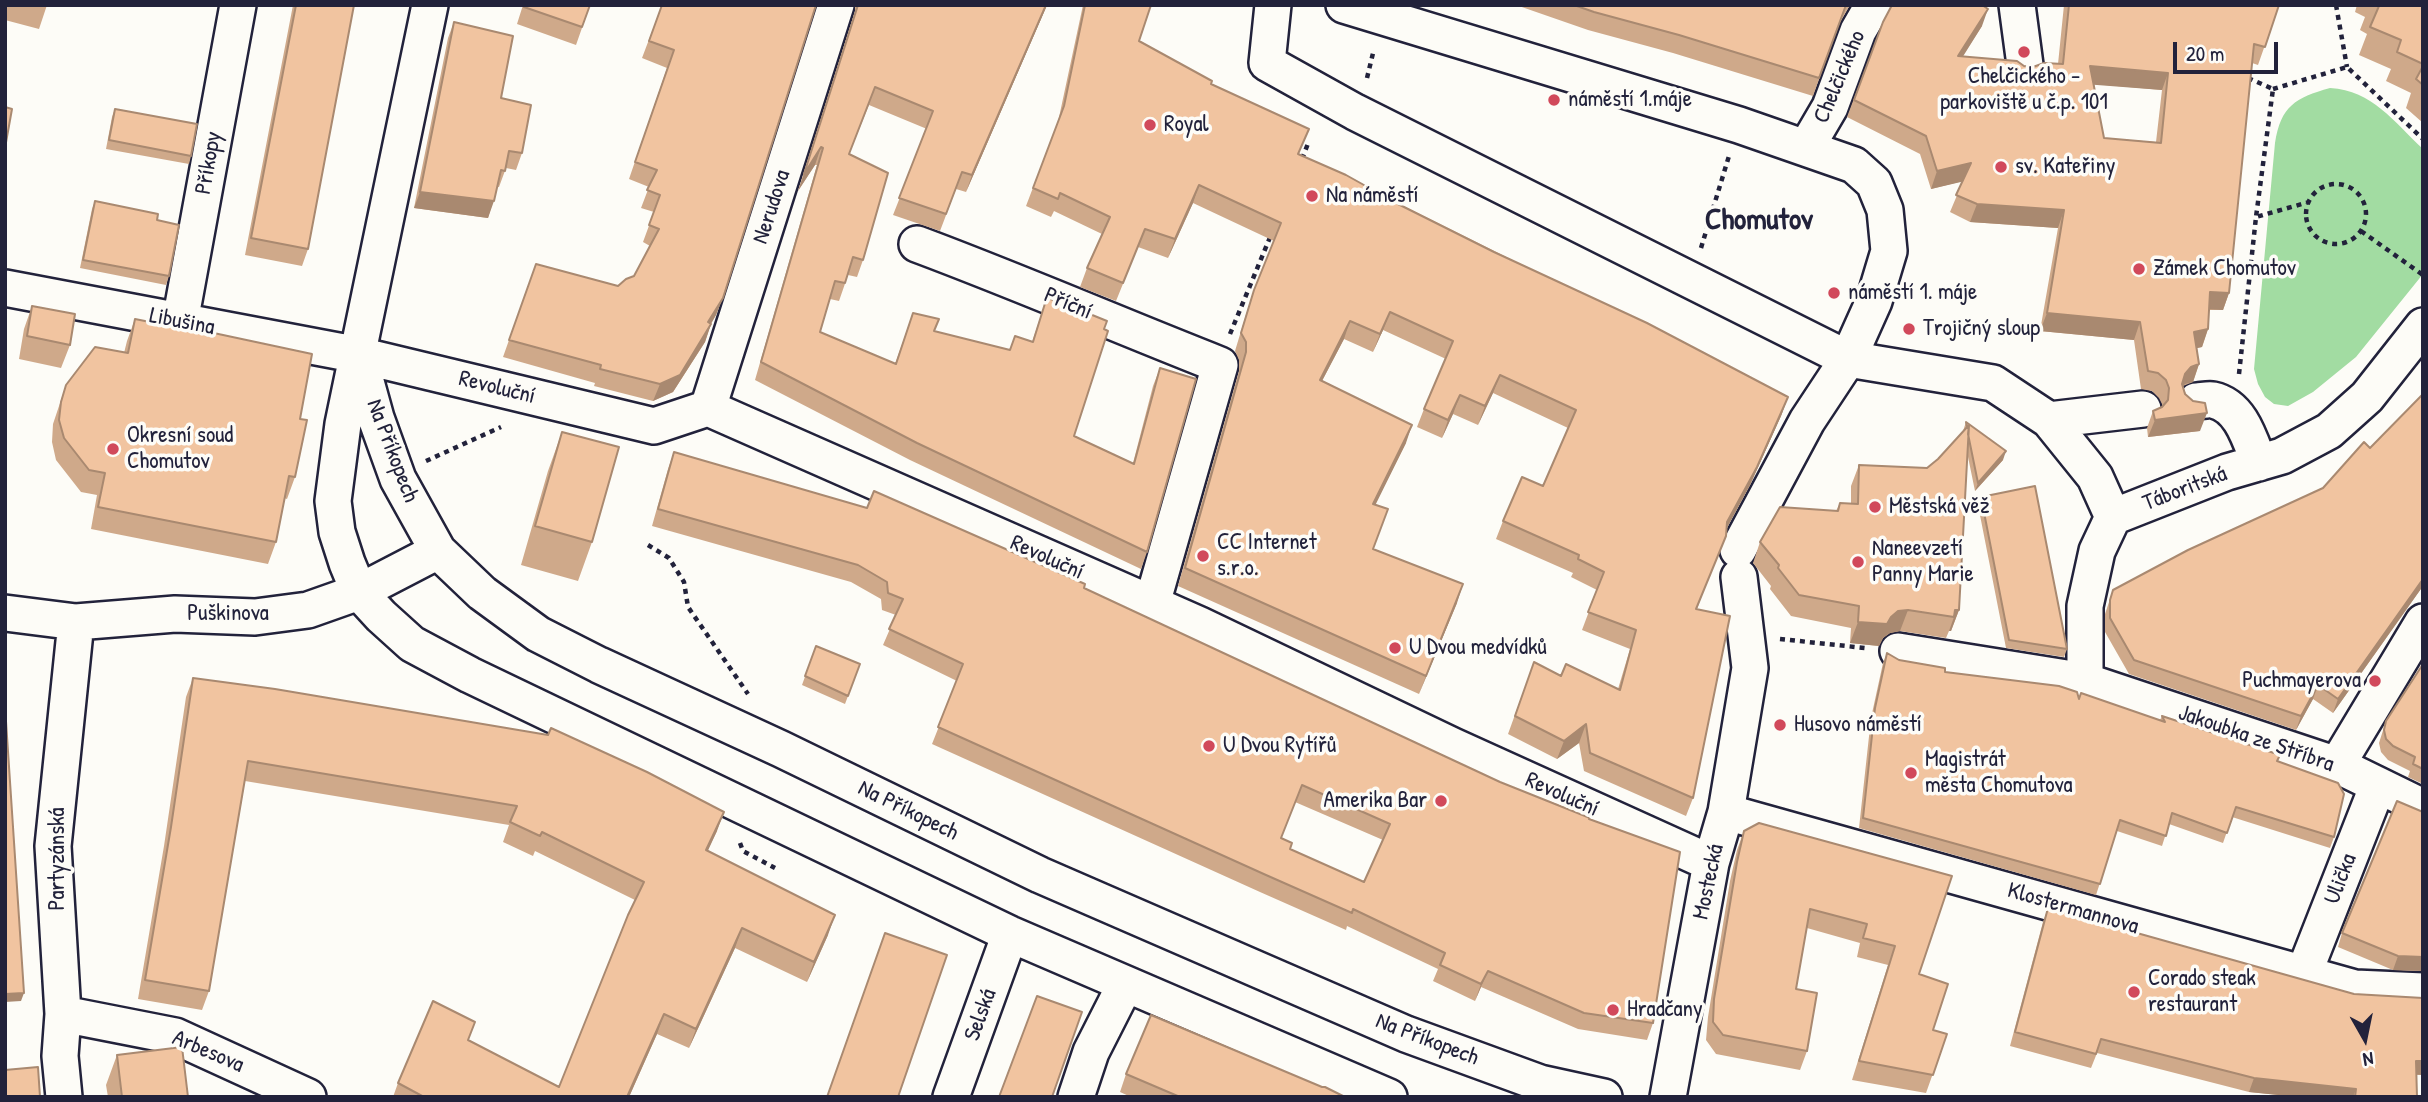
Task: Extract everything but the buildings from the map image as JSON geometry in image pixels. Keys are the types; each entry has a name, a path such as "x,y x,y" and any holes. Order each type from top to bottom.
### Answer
{"street":[{"name":"Příkopy","path":"180,321 238,5"},
{"name":"Na Příkopech","path":"430,5 343,424 333,501 337,532 359,592 412,644 470,675 1010,934 1389,1097"},
{"name":"Nerudova","path":"708,408 836,5"},
{"path":"1273,5 1266,63 1355,113 1848,359 1993,383 2049,421 2095,477 2113,516 2097,551 2084,606 2085,681 1898,651"},
{"path":"1344,5 1739,125 1854,165 1874,183 1885,209 1889,251 1874,301 1848,359 1807,421 1739,564 1748,652"},
{"name":"Chelčického","path":"1806,148 1830,107 1858,31 1873,5"},
{"path":"2017,5 2025,65"},
{"name":"Příční","path":"917,244 1001,275 1220,365"},
{"name":"Libušina","path":"5,288 359,355"},
{"name":"Táboritská","path":"2113,516 2227,472 2282,456 2329,431 2367,397 2423,326"},
{"name":"Na Příkopech","path":"359,355 376,418 398,479 438,551 482,593 538,634 1040,874 1406,1034 1539,1083 1604,1097"},
{"name":"Revoluční","path":"359,355 654,426 708,408 1200,625 1453,746 1711,863"},
{"path":"1152,604 1220,365"},
{"path":"2196,401 2214,400 2235,413 2246,430 2259,463"},
{"path":"2049,421 2143,409"},
{"name":"Puškinova","path":"5,613 76,622 176,614 255,617 308,610 359,592 438,551"},
{"name":"Partyzánská","path":"64,1097 60,1056 63,1014 53,846 76,622"},
{"path":"2337,765 2423,622"},
{"name":"Mostecká","path":"1668,1097 1711,863 1726,812 1748,652"},
{"name":"Jakoubka ze Stříbra","path":"2085,681 2337,765 2423,807"},
{"name":"Ulička","path":"2304,973 2378,785"},
{"name":"Klostermannova","path":"1726,812 2356,988 2423,991"},
{"name":"Selská","path":"951,1097 1010,934"},
{"path":"1076,1097 1091,1052 1125,985"},
{"name":"Arbesova","path":"63,1014 175,1036 308,1097"}],"path":[{"path":"2336,5 2347,67 2423,139"},
{"path":"1365,85 1376,41"},
{"path":"2241,75 2273,89 2347,67"},
{"path":"2235,413 2273,89"},
{"path":"1299,167 1310,141"},
{"path":"1698,258 1732,145"},
{"path":"2256,217 2309,202 2322,188 2342,185 2359,195 2366,212 2361,231 2354,238 2336,244 2318,238 2307,221 2309,202"},
{"path":"1220,365 1273,229"},
{"path":"2361,231 2423,275"},
{"path":"420,463 512,421"},
{"path":"648,545 669,558 684,582 688,607 749,696"},
{"path":"1748,652 1898,651"}],"green space":[{"path":"2330,88 2345,90 2370,101 2392,118 2423,149 2423,274 2356,357 2313,392 2288,406 2274,404 2265,397 2254,369 2275,143 2281,120 2292,105"}],"place":[{"name":"Chelčického - parkoviště u č.p. 101","path":"2024,52"},
{"name":"náměstí 1.máje","path":"1554,100"},
{"name":"Royal","path":"1150,125"},
{"name":"sv. Kateřiny","path":"2001,167"},
{"name":"Na náměstí","path":"1312,196"},
{"name":"Zámek Chomutov","path":"2139,269"},
{"name":"náměstí 1. máje","path":"1834,293"},
{"name":"Trojičný sloup","path":"1909,329"},
{"name":"Okresní soud Chomutov","path":"113,449"},
{"name":"Městská věž","path":"1875,507"},
{"name":"CC Internet s.r.o.","path":"1203,556"},
{"name":"Naneevzetí Panny Marie","path":"1858,562"},
{"name":"U Dvou medvídků","path":"1395,648"},
{"name":"Puchmayerova","path":"2375,681"},
{"name":"Husovo náměstí","path":"1780,725"},
{"name":"U Dvou Rytířů","path":"1209,746"},
{"name":"Magistrát města Chomutova","path":"1911,773"},
{"name":"Amerika Bar","path":"1441,801"},
{"name":"Corado steak restaurant","path":"2134,992"},
{"name":"Hradčany","path":"1613,1010"}],"district":[{"name":"Chomutov","path":"1759,221"}]}
